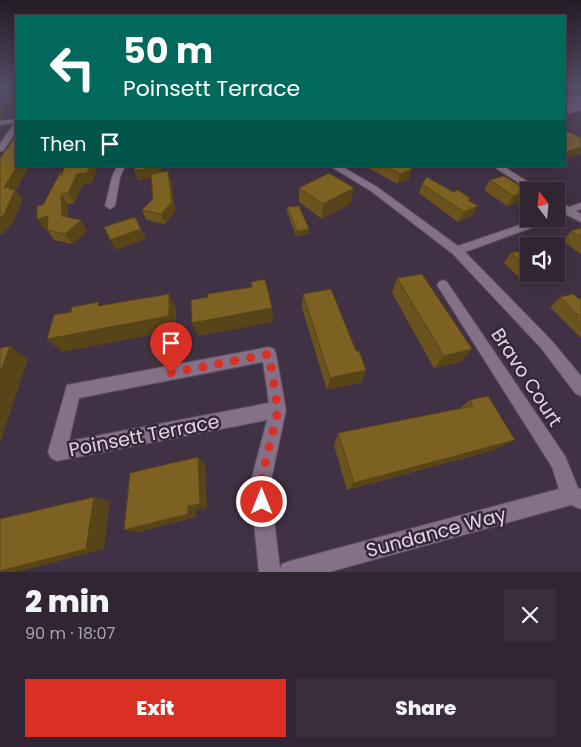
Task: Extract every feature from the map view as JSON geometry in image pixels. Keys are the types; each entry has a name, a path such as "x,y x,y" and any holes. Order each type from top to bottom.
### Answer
{"street":[{"path":"0,123 15,121"},
{"path":"0,149 15,128"},
{"path":"110,206 120,167"},
{"path":"336,167 374,189 457,251 546,344 581,388"},
{"path":"499,167 523,182"},
{"path":"565,212 581,206"},
{"path":"565,209 581,219"},
{"path":"457,251 521,228"},
{"name":"Bravo Court","path":"443,285 559,462 576,497"},
{"name":"Poinsett Terrace","path":"270,572 260,485 278,410 269,354 73,391 57,452 278,410"},
{"name":"Sundance Way","path":"290,572 576,497"}],"building":[{"path":"566,130 581,138 581,147 566,152"},
{"path":"15,137 16,167 4,188 11,187 9,190 15,189 5,213 0,218 0,158"},
{"path":"65,167 90,167 87,173 77,174 68,193 61,194 62,216 81,220 65,234 47,230 48,216 37,219 37,206 43,205 61,171 61,176"},
{"path":"135,167 155,167 155,168 134,170"},
{"path":"387,167 409,167 412,169 400,174"},
{"path":"168,171 172,202 161,214 142,210 153,199 151,174"},
{"path":"329,173 354,188 323,204 299,188"},
{"path":"504,176 520,186 520,194 513,196 490,180"},
{"path":"427,177 453,192 458,190 471,199 468,200 478,206 464,212 422,184"},
{"path":"299,206 309,229 297,231 287,207"},
{"path":"135,217 141,229 110,240 104,227"},
{"path":"581,228 581,237 571,231"},
{"path":"520,251 520,261 511,253"},
{"path":"422,274 472,349 444,356 397,278"},
{"path":"265,279 272,308 192,323 191,300 208,297 207,294 252,287 251,282"},
{"path":"331,289 356,351 359,351 366,370 330,378 303,294"},
{"path":"169,294 169,316 47,339 54,315 71,312 72,307 99,302 98,306"},
{"path":"573,294 581,299 581,318 560,297"},
{"path":"10,346 0,373 0,348"},
{"path":"488,396 515,440 354,483 338,433 473,406 470,400"},
{"path":"198,457 200,504 188,506 188,514 124,530 130,473"},
{"path":"94,497 86,549 0,571 0,519"}],"route":[{"path":"171,373 269,354 278,410 260,485 262,502"}]}
